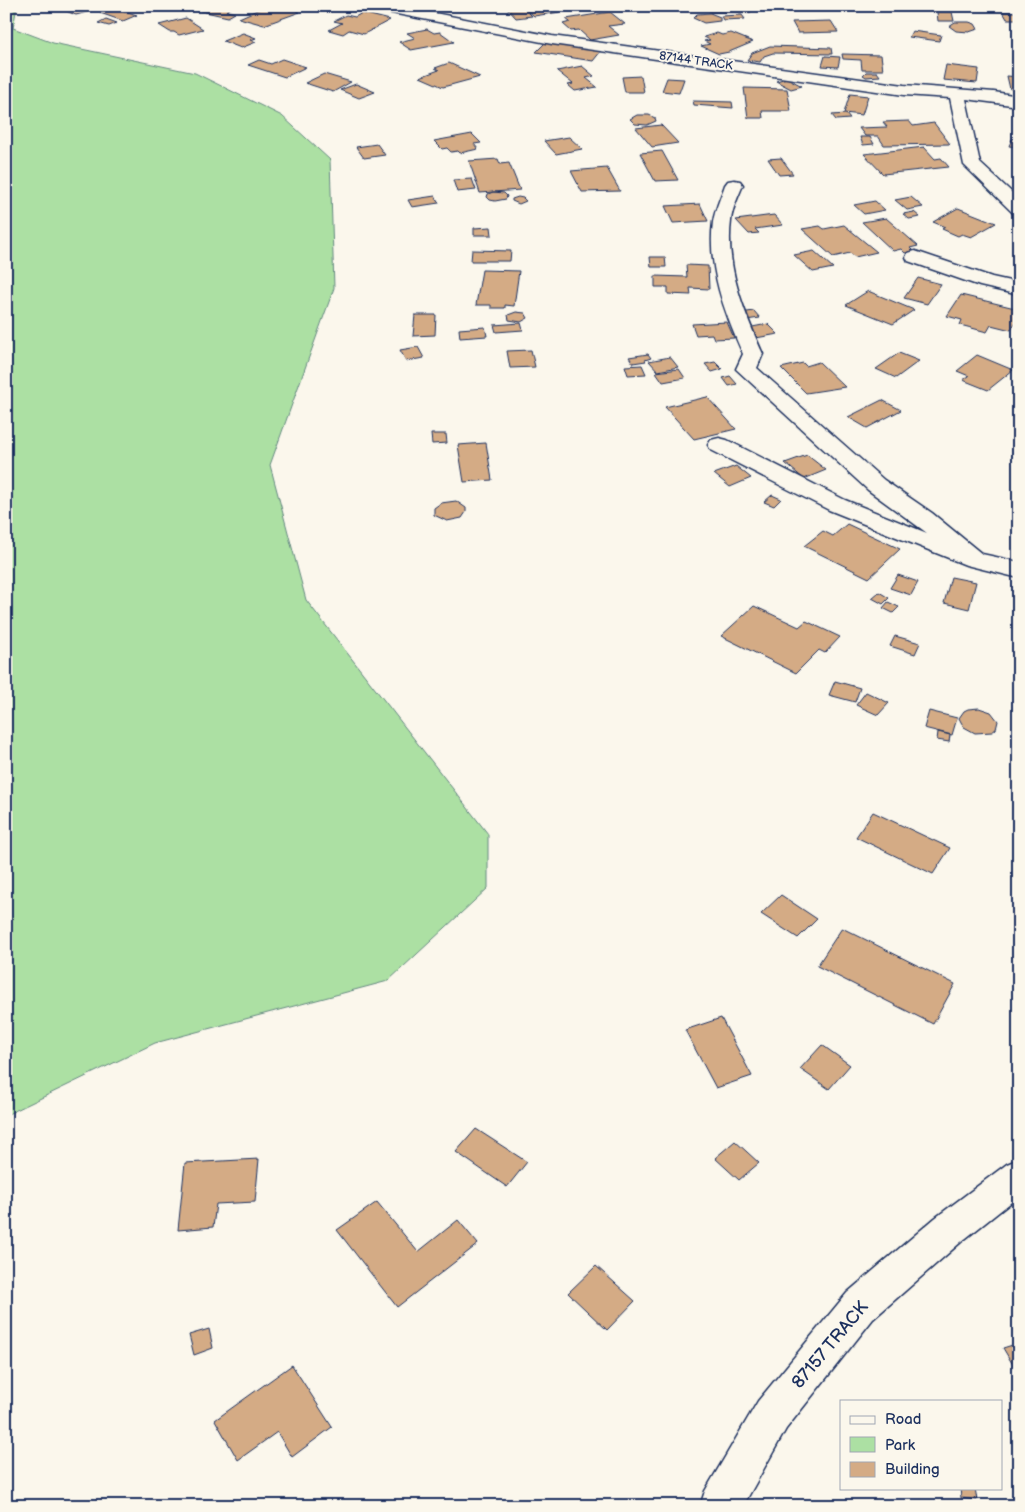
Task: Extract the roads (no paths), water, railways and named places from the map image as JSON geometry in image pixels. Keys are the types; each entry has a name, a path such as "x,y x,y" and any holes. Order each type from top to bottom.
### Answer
{"street":[{"name":"87144 TRACK","path":"376,6 561,41 904,90 1019,99"},
{"path":"957,94 972,164 1019,209"},
{"path":"734,185 722,220 720,248 742,330 754,354 746,368 876,485 924,518 974,560"},
{"path":"915,257 987,282 1019,289"},
{"path":"719,445 837,505 974,560 1019,570"},
{"name":"87157 TRACK","path":"720,1506 772,1415 860,1306 948,1230 1019,1174"}]}
